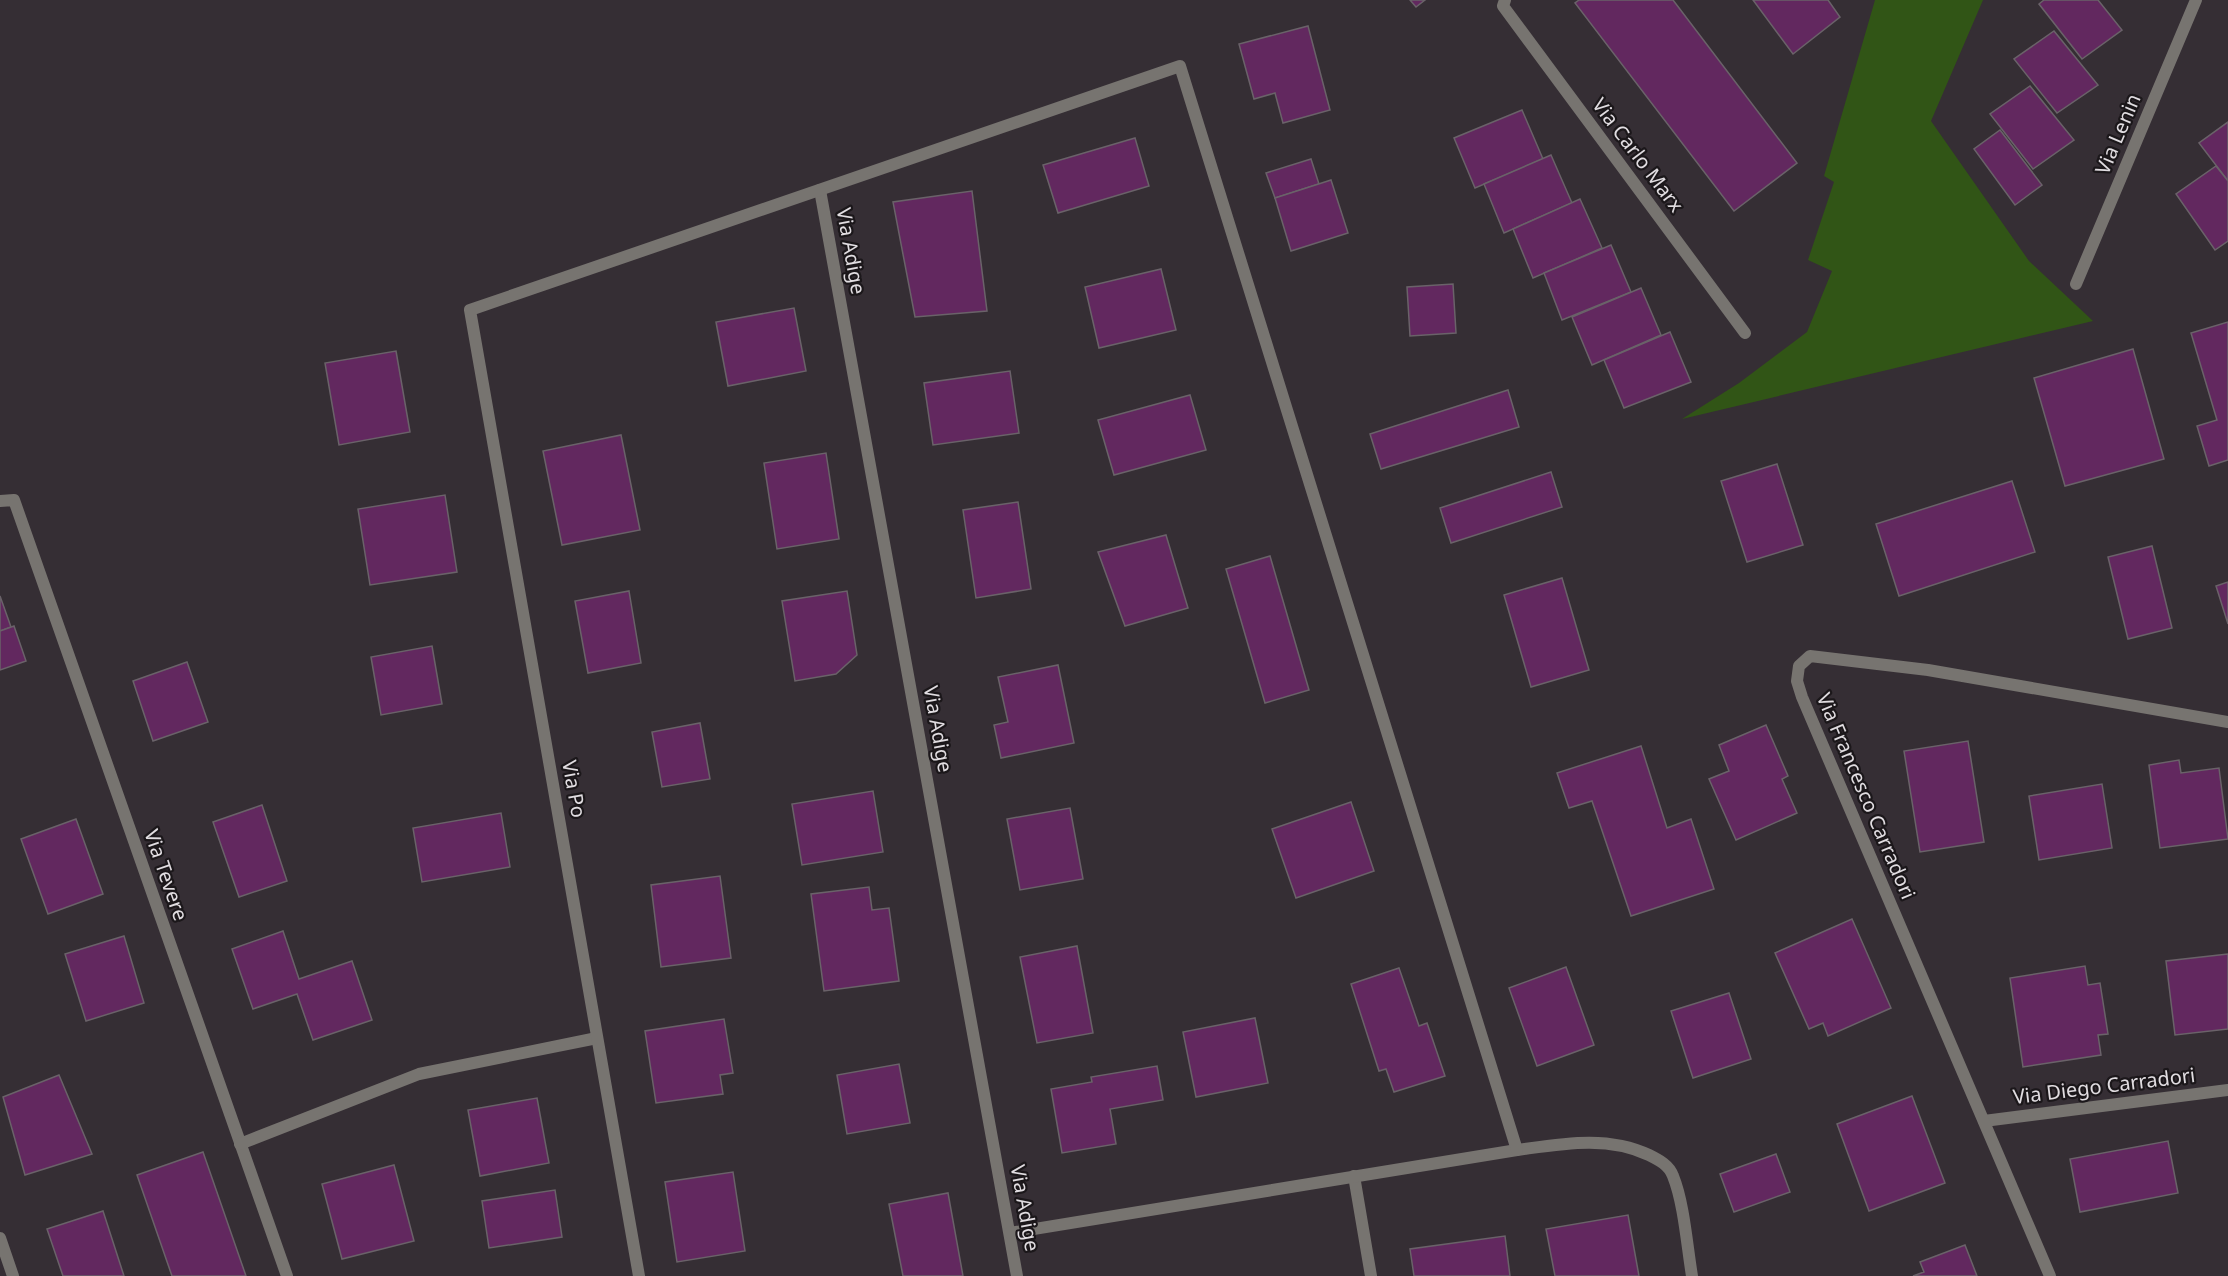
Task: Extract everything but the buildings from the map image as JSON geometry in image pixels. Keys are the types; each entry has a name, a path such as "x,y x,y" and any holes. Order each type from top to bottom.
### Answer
{"street":[{"name":"Via Carlo Marx","path":"1505,0 1503,6 1745,333"},
{"name":"Via Lenin","path":"2076,284 2196,0"},
{"path":"820,190 1180,66 1517,1150"},
{"name":"Via Po","path":"639,1276 470,310 820,190"},
{"name":"Via Adige","path":"820,190 1017,1276"},
{"name":"Via Tevere","path":"0,501 14,500 287,1276"},
{"name":"Via Francesco Carradori","path":"2050,1276 1802,697 1797,681 1799,666 1810,656 1928,670 2228,722"},
{"path":"240,1144 419,1074 597,1038"},
{"name":"Via Diego Carradori","path":"1984,1121 2228,1090"},
{"path":"1010,1233 1517,1150 1581,1142 1632,1147 1662,1161 1673,1174 1679,1196 1692,1276"},
{"path":"1354,1176 1371,1276"},
{"path":"0,1238 13,1276"}],"green space":[{"path":"1875,0 1983,0 1931,121 2029,261 2093,321 1682,419 1739,383 1807,332 1832,271 1808,260 1834,182 1824,176"}]}
